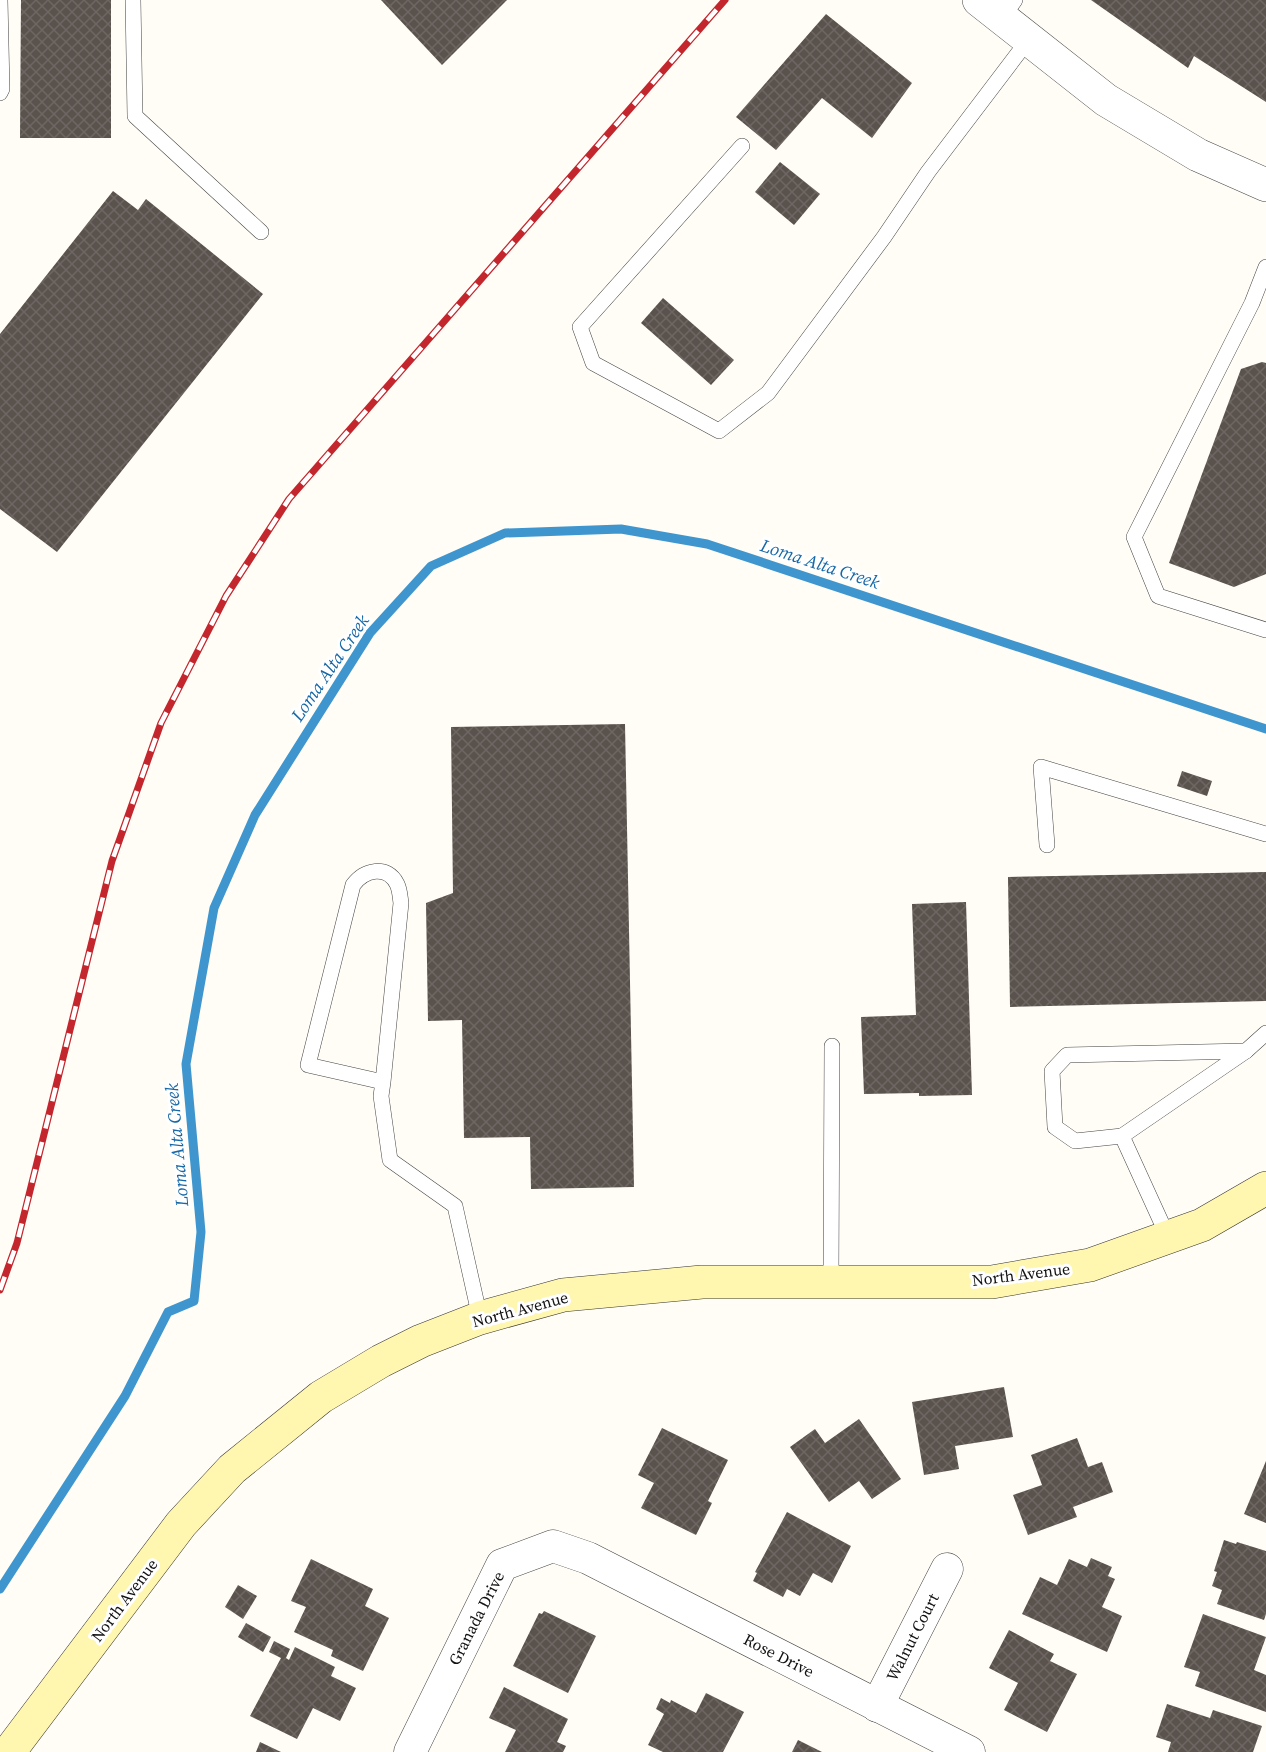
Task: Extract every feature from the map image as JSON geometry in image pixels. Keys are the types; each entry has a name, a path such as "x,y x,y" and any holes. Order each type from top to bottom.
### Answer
{"main road":[{"name":"North Avenue","path":"9,1752 181,1524 232,1469 321,1397 381,1361 421,1341 480,1318 563,1295 702,1282 992,1282 1090,1265 1202,1225 1266,1188"}],"street":[{"path":"999,6 1029,39 1106,100 1198,155 1266,185"},
{"name":"Granada Drive","path":"410,1752 502,1565 553,1546 588,1558"},
{"name":"Rose Drive","path":"588,1558 969,1752"},
{"name":"Walnut Court","path":"877,1706 947,1569"}],"lane":[{"path":"0,0 2,89 0,93"},
{"path":"133,0 135,116 261,232"},
{"path":"742,146 580,327 593,363 719,431 768,393 884,237 928,172 1029,39"},
{"path":"1266,267 1259,305 1134,537 1158,596 1266,630"},
{"path":"1047,845 1041,766 1266,834"},
{"path":"383,1082 308,1065 352,885 368,872 383,871 398,885 401,903 383,1082 381,1096 390,1160 455,1206 480,1318"},
{"path":"1246,1051 1067,1055 1052,1071 1055,1127 1075,1141 1122,1136 1246,1051 1266,1034"},
{"path":"831,1282 832,1046"},
{"path":"1122,1136 1168,1237"}],"building":[{"path":"21,0 111,0 111,138 20,138"},
{"path":"381,0 507,0 442,65"},
{"path":"1091,0 1266,0 1266,102 1194,56 1188,68"},
{"path":"826,14 912,83 872,138 822,98 776,150 736,117"},
{"path":"780,162 820,194 794,225 755,192"},
{"path":"113,191 138,210 146,199 263,294 57,552 0,509 0,334"},
{"path":"663,298 734,360 711,385 641,323"},
{"path":"1262,362 1266,363 1266,574 1234,587 1169,563 1241,369"},
{"path":"625,724 634,1187 531,1189 530,1137 464,1138 462,1020 428,1021 426,903 453,893 451,727"},
{"path":"1182,771 1212,781 1207,796 1177,786"},
{"path":"1266,872 1266,1001 1010,1007 1008,877"},
{"path":"966,902 972,1095 864,1094 861,1017 916,1015 912,904"},
{"path":"1004,1387 1013,1437 955,1446 959,1469 924,1475 912,1402"},
{"path":"859,1419 901,1479 872,1499 859,1481 829,1502 790,1447 815,1429 825,1443"},
{"path":"662,1428 728,1460 708,1501 712,1503 696,1535 641,1508 654,1483 638,1475"},
{"path":"1077,1438 1088,1467 1102,1462 1113,1492 1073,1507 1077,1517 1028,1535 1013,1495 1042,1485 1031,1455"},
{"path":"1266,1461 1266,1523 1244,1514"},
{"path":"787,1512 851,1546 832,1583 813,1573 800,1596 787,1589 783,1597 753,1581 757,1573 755,1572"},
{"path":"1224,1540 1266,1551 1266,1614 1264,1620 1217,1604 1222,1590 1212,1586 1217,1572 1214,1571"},
{"path":"1091,1558 1112,1567 1108,1576 1115,1579 1102,1607 1122,1616 1107,1652 1022,1614 1040,1577 1057,1585 1069,1559 1087,1567"},
{"path":"311,1559 373,1589 365,1606 389,1618 363,1671 331,1656 333,1650 294,1632 306,1607 291,1601"},
{"path":"238,1585 257,1596 243,1619 225,1607"},
{"path":"544,1611 596,1636 568,1693 513,1666 539,1613 542,1614"},
{"path":"1203,1614 1266,1637 1254,1670 1266,1675 1266,1712 1195,1686 1200,1672 1184,1667"},
{"path":"246,1623 271,1637 263,1652 238,1637"},
{"path":"1009,1630 1054,1654 1050,1661 1077,1674 1047,1732 1004,1710 1018,1683 989,1668"},
{"path":"274,1641 290,1649 286,1658 289,1660 295,1647 335,1667 331,1676 356,1688 340,1721 313,1708 297,1739 250,1716 281,1658 269,1652"},
{"path":"504,1687 568,1719 557,1742 566,1746 563,1752 505,1752 516,1730 489,1718"},
{"path":"706,1693 744,1712 723,1752 663,1752 648,1745 664,1714 656,1709 661,1698 670,1703 671,1700 696,1713"},
{"path":"1167,1704 1210,1718 1213,1710 1262,1726 1253,1752 1168,1752 1171,1742 1156,1737"},
{"path":"798,1740 822,1752 792,1752"},
{"path":"260,1742 281,1752 256,1752"}],"waterway":[{"name":"Loma Alta Creek","path":"0,1589 125,1396 168,1312 194,1301 201,1232 186,1064 214,908 255,815 370,633 431,566 505,533 621,529 707,544 1266,729"}],"railway":[{"path":"0,1290 17,1243 112,861 161,723 226,596 289,499 725,0"}]}
